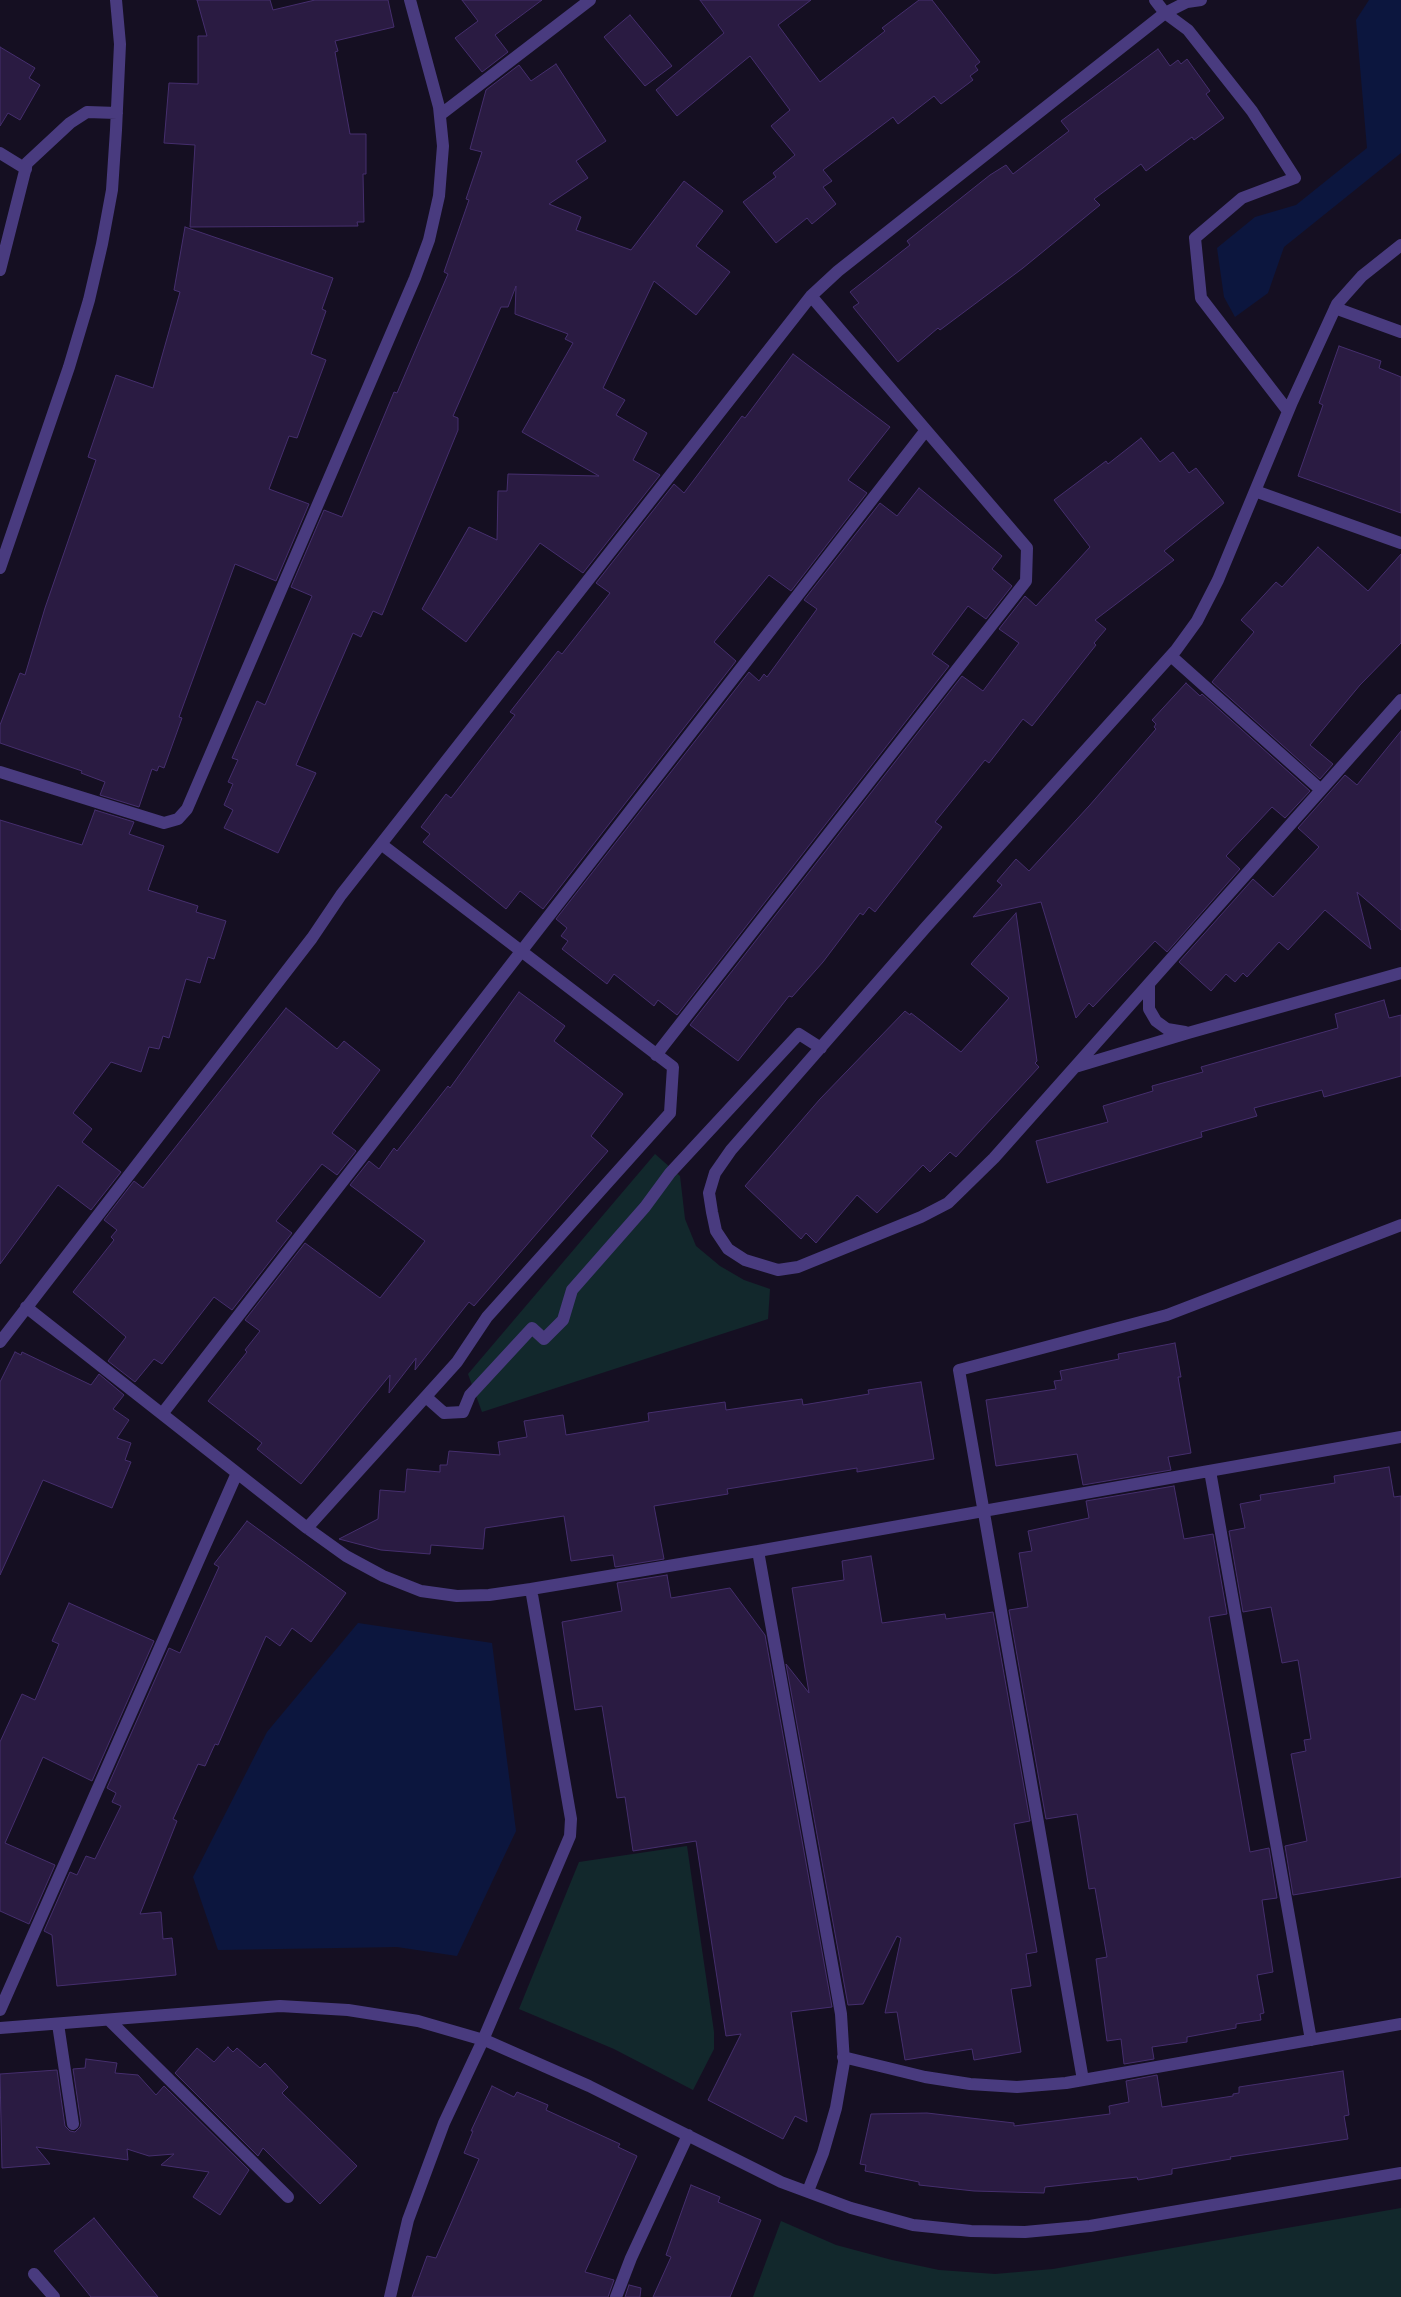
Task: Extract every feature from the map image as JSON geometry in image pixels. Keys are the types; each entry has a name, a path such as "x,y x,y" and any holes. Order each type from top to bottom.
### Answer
{"street":[{"path":"0,568 89,300 112,190 120,44 116,0"},
{"path":"0,772 164,824 178,820 187,809 415,278 429,240 439,196 443,146 440,115 410,0"},
{"path":"440,115 590,0"},
{"path":"1155,0 1165,13 1188,30 1246,104 1295,178 1242,198 1195,238 1201,298 1288,412"},
{"path":"0,1342 306,945 341,894 811,296 838,271 1165,13 1187,2 1201,0"},
{"path":"0,270 27,163 75,119 87,112 117,113"},
{"path":"0,153 26,169"},
{"path":"1401,245 1362,276 1335,308 1288,412 1218,580 1197,621 1171,656 926,927 731,1150 714,1173 709,1193 716,1231 728,1249 746,1260 778,1270 798,1267 922,1217 948,1203 994,1158 1401,700"},
{"path":"656,1055 1026,581 1027,548 811,296"},
{"path":"1335,308 1401,332"},
{"path":"162,1414 926,430"},
{"path":"1255,491 1401,543"},
{"path":"1171,656 1321,790"},
{"path":"307,1528 457,1362 486,1317 670,1113 673,1067 381,844"},
{"path":"1075,1067 1401,973"},
{"path":"1149,985 1150,1009 1156,1021 1167,1029 1188,1033"},
{"path":"426,1397 444,1413 462,1412 470,1395 532,1328 544,1338 563,1320 572,1290 645,1206 670,1173 798,1034 821,1048"},
{"path":"1083,2080 959,1370 1167,1315 1401,1225"},
{"path":"26,1307 307,1528 346,1556 383,1576 421,1591 458,1596 489,1595 530,1589 758,1551 1401,1437"},
{"path":"1210,1471 1311,2040"},
{"path":"0,2010 237,1473"},
{"path":"758,1551 840,2014 843,2057 836,2108 823,2152 808,2191"},
{"path":"390,2297 408,2220 444,2123 483,2040 570,1836 570,1819 530,1589"},
{"path":"0,2028 280,2006 348,2010 418,2021 483,2040 590,2086 781,2182 851,2208 913,2225 971,2231 1026,2232 1118,2222 1401,2173"},
{"path":"109,2020 288,2197"},
{"path":"58,2024 73,2124"},
{"path":"843,2057 925,2078 970,2084 1017,2087 1083,2080 1401,2024"},
{"path":"616,2297 631,2258 688,2135"},
{"path":"34,2274 54,2297"}],"green space":[{"path":"655,1154 680,1176 685,1219 696,1246 720,1266 744,1280 770,1289 768,1319 482,1412 468,1374"},
{"path":"687,1846 714,2032 714,2049 693,2090 614,2049 519,2009 579,1862"},
{"path":"1401,2208 1401,2297 753,2297 781,2221 836,2245 892,2260 939,2270 995,2274 1053,2269"}],"water":[{"path":"1369,0 1401,0 1401,153 1284,247 1268,293 1235,317 1224,297 1217,248 1255,217 1296,205 1367,148 1356,20"},
{"path":"358,1623 492,1643 516,1831 457,1956 397,1947 218,1950 193,1877 267,1732"}],"building":[{"path":"197,0 270,0 273,10 315,0 388,0 394,27 335,41 338,51 335,52 350,134 366,134 366,174 363,174 364,222 357,222 358,226 190,227 195,145 164,143 169,83 198,84 198,36 207,36"},
{"path":"462,0 542,0 495,35 508,52 482,72 455,38 478,21"},
{"path":"700,0 811,0 778,25 820,82 885,31 882,28 919,0 932,0 980,62 975,66 978,70 970,76 973,80 941,104 934,96 898,124 893,117 823,170 832,181 823,187 836,204 812,224 807,218 776,243 743,202 776,177 773,173 795,155 771,126 790,110 750,56 677,116 656,90 724,33"},
{"path":"630,15 672,66 645,86 604,37"},
{"path":"0,47 35,68 29,78 40,85 20,120 8,113 0,126"},
{"path":"1158,49 1170,66 1178,60 1181,64 1187,59 1210,91 1206,94 1224,118 1194,140 1192,137 1146,171 1141,164 1094,199 1100,205 1023,268 940,330 938,328 898,362 853,307 859,303 850,292 910,245 907,241 990,175 1006,165 1013,174 1069,131 1061,121"},
{"path":"556,64 606,141 576,161 588,178 549,204 581,217 576,230 631,250 684,181 723,211 696,246 730,272 696,315 654,281 603,388 625,400 616,415 647,433 633,460 660,475 583,573 540,543 466,642 422,609 469,527 497,540 498,491 507,491 508,474 599,476 522,432 573,343 565,339 568,334 515,314 516,286 508,307 501,307 453,416 458,418 458,430 382,615 373,611 361,637 353,633 296,765 316,773 278,853 224,828 233,810 224,805 233,784 228,782 238,760 232,758 257,701 265,705 312,596 291,587 324,510 342,517 394,392 397,393 448,274 444,272 469,200 466,199 482,152 470,149 486,90 519,65 531,81"},
{"path":"185,227 333,278 322,309 326,311 311,354 326,360 297,438 289,436 269,489 309,504 276,581 235,564 179,717 182,718 164,768 159,766 157,771 152,769 139,807 100,795 105,782 81,773 82,771 0,743 0,725 20,673 25,675 45,608 96,460 88,457 116,375 153,388 180,292 174,290"},
{"path":"1339,346 1381,361 1379,368 1401,377 1401,513 1298,476 1323,405 1319,403"},
{"path":"793,354 890,427 848,480 867,493 791,591 769,575 714,642 736,661 543,909 520,891 506,909 423,842 430,834 421,827 446,794 451,798 515,715 510,712 558,651 562,654 610,593 596,583 674,484 684,493 742,416 745,418"},
{"path":"1141,438 1160,462 1173,452 1189,473 1196,468 1224,503 1164,551 1174,560 1095,620 1106,629 1094,643 1096,645 1032,726 1023,719 989,763 985,760 935,822 942,827 875,912 869,907 863,915 860,913 823,962 792,997 789,996 738,1061 690,1025 962,676 983,691 1019,643 999,629 1025,596 1036,606 1090,547 1054,500 1106,461 1108,464"},
{"path":"919,488 1002,556 992,569 1012,586 986,619 968,606 932,654 949,666 677,1015 658,1000 654,1006 614,974 607,984 562,949 568,941 561,936 567,928 556,919 749,672 759,681 764,674 767,677 817,609 804,600 880,503 897,516"},
{"path":"1318,547 1368,591 1401,554 1401,643 1360,685 1310,745 1333,764 1320,779 1212,682 1254,632 1241,620 1276,582 1282,587"},
{"path":"1186,683 1200,696 1202,694 1310,791 1285,818 1272,807 1226,856 1240,869 1167,952 1155,941 1093,1007 1089,1003 1076,1018 1041,902 973,917 1002,885 997,881 1016,859 1029,871 1089,806 1156,729 1154,727 1156,724 1152,720"},
{"path":"1401,731 1401,930 1357,892 1371,949 1325,910 1288,950 1279,942 1247,977 1243,973 1235,982 1226,974 1211,991 1179,962 1253,879 1273,897 1319,847 1298,828 1345,775 1357,785"},
{"path":"95,810 134,822 129,834 164,846 148,890 198,906 196,912 226,921 214,959 208,957 200,983 186,979 169,1038 163,1036 159,1049 149,1047 141,1072 111,1062 73,1113 92,1129 82,1142 121,1172 91,1210 58,1185 0,1264 0,820 82,845"},
{"path":"1016,913 1037,1061 1035,1063 1039,1067 956,1157 950,1152 930,1172 923,1165 877,1213 857,1195 816,1243 806,1233 801,1239 745,1186 820,1099 905,1011 910,1015 911,1013 961,1052 1009,998 971,964"},
{"path":"519,992 565,1026 554,1041 623,1094 591,1136 608,1151 474,1306 469,1302 415,1370 416,1358 389,1393 390,1375 301,1484 257,1449 262,1443 208,1401 247,1352 245,1350 260,1331 245,1320 305,1243 380,1298 425,1241 350,1185 369,1161 379,1169 394,1148 397,1151 448,1086 450,1088"},
{"path":"1384,1000 1389,1018 1401,1015 1401,1076 1324,1097 1322,1090 1254,1108 1257,1116 1201,1132 1202,1137 1047,1183 1036,1141 1108,1122 1103,1106 1153,1091 1152,1086 1203,1072 1201,1067 1338,1028 1335,1014"},
{"path":"286,1008 337,1049 344,1041 380,1070 332,1133 356,1151 337,1175 322,1164 276,1221 292,1233 232,1310 214,1297 162,1364 154,1359 135,1382 108,1361 126,1337 73,1292 114,1240 111,1237 117,1230 104,1220 134,1181 143,1188"},
{"path":"1175,1343 1181,1377 1178,1377 1191,1453 1168,1457 1171,1470 1083,1485 1077,1454 996,1466 986,1400 1056,1389 1054,1381 1062,1380 1060,1371 1119,1359 1118,1354"},
{"path":"15,1352 21,1355 22,1352 91,1385 99,1374 124,1395 113,1409 129,1420 117,1438 131,1443 125,1460 131,1462 112,1508 43,1480 0,1575 0,1382"},
{"path":"921,1382 934,1459 857,1472 857,1468 727,1489 728,1494 654,1506 664,1559 615,1567 613,1555 571,1561 564,1516 485,1528 483,1549 431,1545 430,1554 381,1550 339,1539 378,1519 380,1490 405,1492 407,1469 440,1472 440,1465 447,1465 449,1451 500,1455 498,1442 527,1437 524,1421 563,1415 566,1435 649,1421 648,1413 725,1402 726,1410 802,1399 803,1405 869,1394 868,1390"},
{"path":"1389,1467 1394,1497 1401,1496 1401,1877 1293,1895 1285,1846 1307,1841 1291,1754 1306,1751 1304,1740 1311,1739 1298,1660 1282,1663 1271,1607 1243,1612 1229,1531 1245,1528 1240,1504 1261,1500 1260,1495 1335,1483 1334,1476"},
{"path":"1174,1486 1184,1539 1213,1534 1227,1614 1209,1617 1250,1852 1269,1848 1277,1898 1262,1900 1273,1972 1257,1975 1264,2013 1260,2014 1261,2020 1236,2024 1236,2028 1187,2037 1187,2042 1152,2047 1154,2059 1124,2064 1121,2039 1107,2041 1096,1959 1107,1957 1095,1888 1089,1889 1077,1814 1046,1819 1009,1610 1028,1607 1019,1553 1032,1551 1028,1531 1089,1518 1086,1501"},
{"path":"247,1521 346,1593 311,1642 292,1628 280,1646 266,1636 218,1745 215,1744 205,1766 198,1764 173,1819 177,1821 140,1914 161,1912 163,1939 172,1938 176,1975 57,1986 52,1935 44,1931 70,1872 77,1875 86,1856 95,1859 121,1806 112,1802 116,1793 107,1788 169,1648 180,1653 219,1567 214,1564"},
{"path":"871,1556 882,1623 945,1614 946,1619 993,1612 1030,1821 1014,1824 1037,1952 1026,1954 1031,1986 1011,1989 1021,2052 974,2060 972,2049 905,2060 897,2012 885,2013 901,1938 897,1936 863,2004 848,2005 786,1664 809,1693 792,1588 844,1580 842,1561"},
{"path":"667,1575 671,1598 730,1588 765,1635 832,2007 791,2012 807,2122 795,2116 783,2139 708,2100 741,2034 726,2036 696,1841 633,1851 625,1797 617,1798 602,1706 575,1710 562,1622 622,1611 617,1583"},
{"path":"69,1603 154,1641 92,1781 43,1757 5,1843 55,1865 29,1924 0,1911 0,1742 22,1694 35,1700 59,1644 52,1641"},
{"path":"228,2047 233,2052 237,2048 260,2068 265,2063 288,2087 282,2093 357,2166 320,2204 263,2148 258,2156 175,2073 197,2048 214,2062"},
{"path":"86,2059 117,2063 115,2073 138,2075 156,2095 164,2086 249,2170 220,2215 193,2197 209,2172 161,2165 174,2154 149,2156 127,2149 128,2160 36,2147 50,2164 2,2168 0,2074 57,2070 65,2126 70,2131 75,2132 81,2123 73,2069 85,2068"},
{"path":"1343,2071 1349,2115 1344,2116 1348,2139 1230,2157 1231,2159 1172,2169 1172,2174 1138,2180 1137,2177 1045,2187 1044,2193 974,2191 919,2185 919,2182 865,2171 866,2165 860,2164 871,2114 927,2113 1014,2123 1014,2126 1110,2114 1109,2106 1129,2102 1126,2081 1157,2075 1162,2107 1233,2096 1233,2094 1239,2093 1239,2087"},
{"path":"492,2086 514,2097 517,2092 548,2105 546,2110 620,2144 618,2147 637,2156 585,2272 614,2280 608,2297 412,2297 427,2256 436,2258 479,2159 464,2153 473,2131 471,2131"},
{"path":"691,2185 720,2197 718,2202 761,2220 730,2297 653,2297 671,2257 666,2255"},
{"path":"94,2218 158,2297 91,2297 54,2251"},
{"path":"629,2285 641,2288 640,2297 625,2297"}]}
